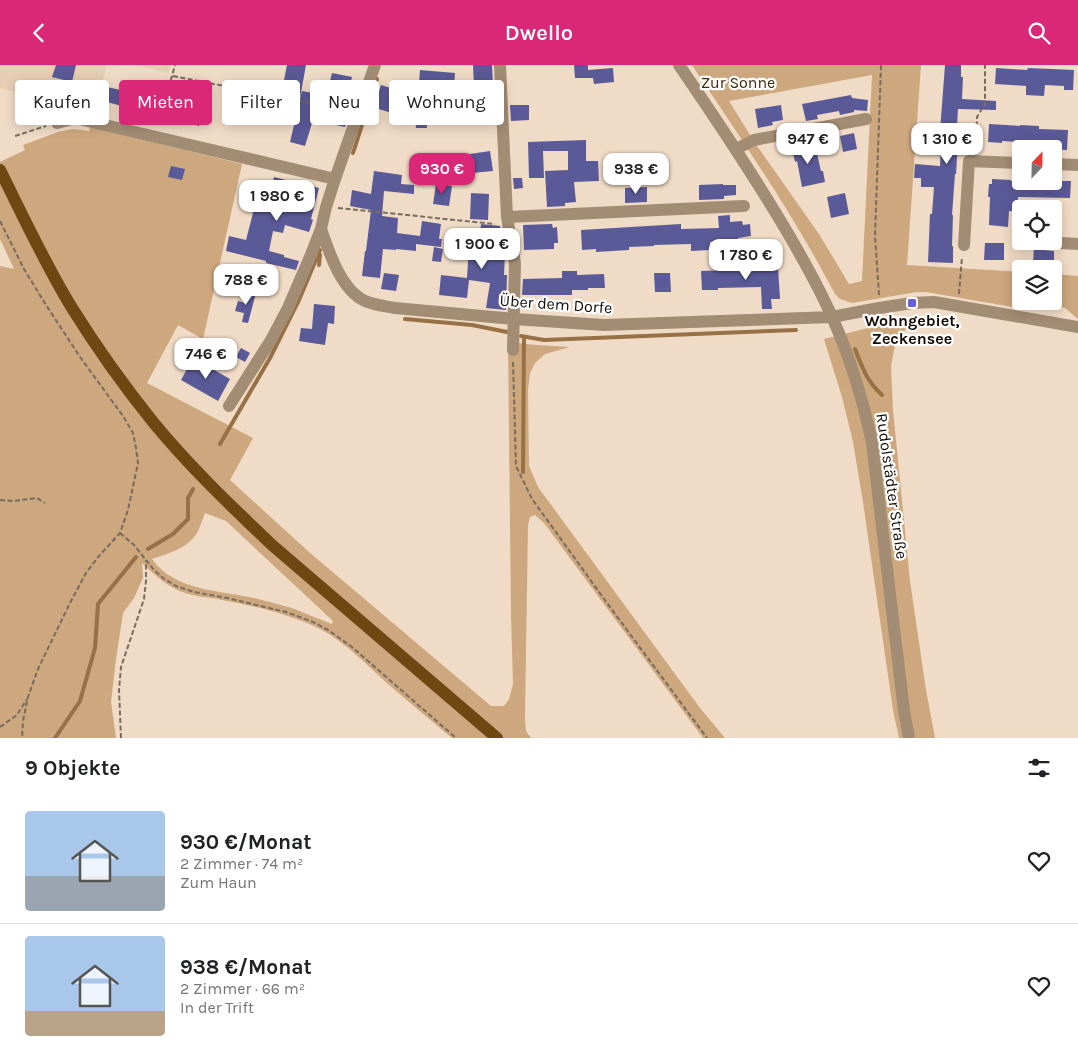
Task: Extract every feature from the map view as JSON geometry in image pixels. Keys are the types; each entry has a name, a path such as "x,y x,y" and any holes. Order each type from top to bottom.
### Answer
{"main road":[{"path":"0,170 71,306 114,370 154,423 210,485 272,545 497,738"}],"street":[{"path":"370,80 375,65"},
{"path":"500,65 507,217 515,263 513,350"},
{"name":"Rudolstädter Straße","path":"679,65 736,149 809,269 832,317 855,379 872,443 904,711 909,738"},
{"path":"736,149 754,140 866,119"},
{"path":"106,125 335,179"},
{"path":"229,406 271,340 292,299 321,229 326,207 354,125"},
{"path":"964,245 972,162 1012,163"},
{"path":"1062,164 1078,165"},
{"path":"507,217 744,206"},
{"name":"Über dem Dorfe","path":"321,229 334,262 344,282 352,292 364,300 377,305 395,308 604,325 832,317 912,303 934,302 1078,327"},
{"path":"1062,243 1078,244"}],"path":[{"path":"156,136 175,65"},
{"path":"879,308 875,236 881,65"},
{"path":"972,162 977,117 985,104 985,65"},
{"path":"173,76 310,103"},
{"path":"15,137 50,125"},
{"path":"326,207 495,224"},
{"path":"0,221 24,269 46,305 80,357 123,416 132,433 138,463 128,510 120,533 86,573 42,661 28,697 22,738"},
{"path":"960,291 962,249 964,245"},
{"path":"513,350 516,466 532,499 606,603 708,738"},
{"path":"0,500 14,501 37,498 45,503"},
{"path":"120,533 134,545 163,578 176,586 194,592 286,612 328,630 352,647 456,738"},
{"path":"121,738 119,690 121,667 144,599 146,560"},
{"path":"0,727 17,715 28,697"}],"shaded area":[{"path":"0,65 107,65 103,80 15,80 15,92 0,88"},
{"path":"134,65 171,65 168,73"}],"green space":[{"name":"Zur Sonne","path":"692,65 921,65 907,265 1012,271 1012,307 926,292 852,303 840,299 835,294 819,264 748,149","holes":["872,75 862,281 849,284 819,234 755,143 729,101"]},
{"path":"90,127 242,164 203,339 178,325 147,383 253,438 230,480 309,552 491,706 504,706 509,699 513,684 508,342 570,347 545,354 535,363 530,373 528,390 529,466 538,487 700,708 725,738 703,738 544,523 535,515 530,517 528,525 525,718 526,731 531,738 452,738 388,684 356,654 329,634 296,619 272,611 185,593 167,584 142,563 143,578 134,598 123,613 116,659 111,702 116,738 0,738 0,266 14,269 0,239 0,162 25,150 23,145 58,132 73,129 89,131","holes":["205,513 226,521 333,621 332,624 288,607 248,597 202,589 188,584 162,570 152,559 175,551 191,541"]},
{"path":"1062,275 1078,276 1078,319 1062,307"},
{"path":"921,316 941,319 913,323 899,336 891,366 893,410 910,581 935,738 899,738 893,710 853,442 842,397 824,339"}],"building":[{"path":"56,65 76,65 72,80 52,77"},
{"path":"287,65 306,65 300,98 300,80 284,80"},
{"path":"473,65 492,65 493,80 474,80"},
{"path":"574,65 588,65 588,70 613,68 614,82 594,84 593,78 575,78"},
{"path":"945,65 961,65 961,77 963,77 962,99 996,101 996,110 958,109 957,126 968,127 967,140 958,140 952,215 953,263 928,262 930,214 932,214 934,187 921,187 921,178 914,178 915,164 940,166 941,145 937,145 938,131 940,131"},
{"path":"996,68 1074,70 1073,90 1064,90 1064,86 1045,85 1044,96 1026,95 1026,86 995,84"},
{"path":"420,70 455,73 454,80 419,80"},
{"path":"332,73 352,77 351,80 330,80"},
{"path":"381,85 389,87 389,112 379,109"},
{"path":"109,87 119,90 119,105 109,103"},
{"path":"302,91 310,92 311,125 305,146 290,142 294,125 300,125"},
{"path":"851,95 852,98 868,100 867,111 854,110 854,112 840,115 839,111 817,115 818,119 806,121 802,104"},
{"path":"510,105 529,105 529,120 511,121"},
{"path":"781,105 783,120 772,122 773,125 758,128 755,109"},
{"path":"989,124 1039,126 1039,129 1068,130 1067,150 1062,150 1062,140 988,142"},
{"path":"416,125 427,125 427,128 416,128"},
{"path":"854,133 857,149 843,152 840,136"},
{"path":"586,140 586,161 598,161 599,181 574,182 576,202 565,203 565,206 547,207 545,171 568,170 568,151 543,151 544,178 529,178 528,142"},
{"path":"811,144 815,145 825,182 802,187 797,161 795,162 792,148"},
{"path":"490,151 493,171 472,173 470,154"},
{"path":"171,166 185,169 182,180 168,177"},
{"path":"374,171 402,175 401,184 414,185 414,194 384,191 382,216 398,218 397,233 420,236 422,221 441,224 439,239 442,239 441,247 416,244 416,251 383,249 380,278 362,276 371,210 350,206 352,190 371,194"},
{"path":"274,177 319,188 309,232 285,225 283,233 273,231 269,251 299,261 296,270 226,251 229,236 246,240 254,209 265,212"},
{"path":"513,178 522,178 523,188 514,189"},
{"path":"992,179 1011,180 1012,190 1062,190 1062,181 1071,181 1070,198 1018,197 1018,200 1012,200 1012,211 1009,211 1008,227 989,225 990,197 988,197 989,184 992,184"},
{"path":"436,184 452,186 449,206 433,204"},
{"path":"699,185 736,185 736,195 724,196 724,199 699,200"},
{"path":"647,187 647,202 625,203 625,188"},
{"path":"471,193 489,194 488,220 470,219"},
{"path":"845,193 849,214 831,218 827,197"},
{"path":"730,215 730,222 742,221 743,225 750,224 751,236 738,238 738,240 710,242 710,250 691,251 691,244 629,247 629,250 596,252 596,249 582,250 581,230 681,224 681,229 719,228 718,216"},
{"path":"481,224 500,226 500,254 505,254 504,275 507,275 506,310 486,308 490,283 469,280 467,298 439,295 441,275 467,278 469,245 479,245"},
{"path":"552,224 553,228 557,227 558,243 554,243 554,249 524,250 523,225"},
{"path":"985,243 1004,243 1004,260 984,260"},
{"path":"434,247 443,249 441,262 432,261"},
{"path":"1034,250 1054,251 1054,260 1033,260"},
{"path":"778,267 780,299 771,299 772,309 762,309 761,287 702,290 701,271"},
{"path":"562,271 577,271 577,275 604,274 605,288 572,290 572,295 522,295 523,279 562,278"},
{"path":"384,273 399,275 396,291 381,289"},
{"path":"654,273 670,273 671,292 655,292"},
{"path":"246,292 256,293 248,323 242,322 244,313 235,311 238,301 245,303"},
{"path":"314,304 335,306 334,324 328,323 325,345 299,341 301,328 312,329"},
{"path":"241,348 250,353 245,362 236,357"},
{"path":"193,358 230,379 218,401 181,380"}],"waterway":[{"path":"353,153 377,79"},
{"path":"220,444 270,358 299,300 320,250"},
{"path":"319,265 320,255"},
{"path":"405,319 472,325 507,332"},
{"path":"521,336 544,340 796,330"},
{"path":"523,472 524,337"},
{"path":"855,349 869,379 882,395"},
{"path":"148,549 173,534 188,519 188,498 193,489"},
{"path":"55,738 80,701 95,648 98,604 136,557"}],"place":[{"name":"Wohngebiet, Zeckensee","path":"912,303"}]}
